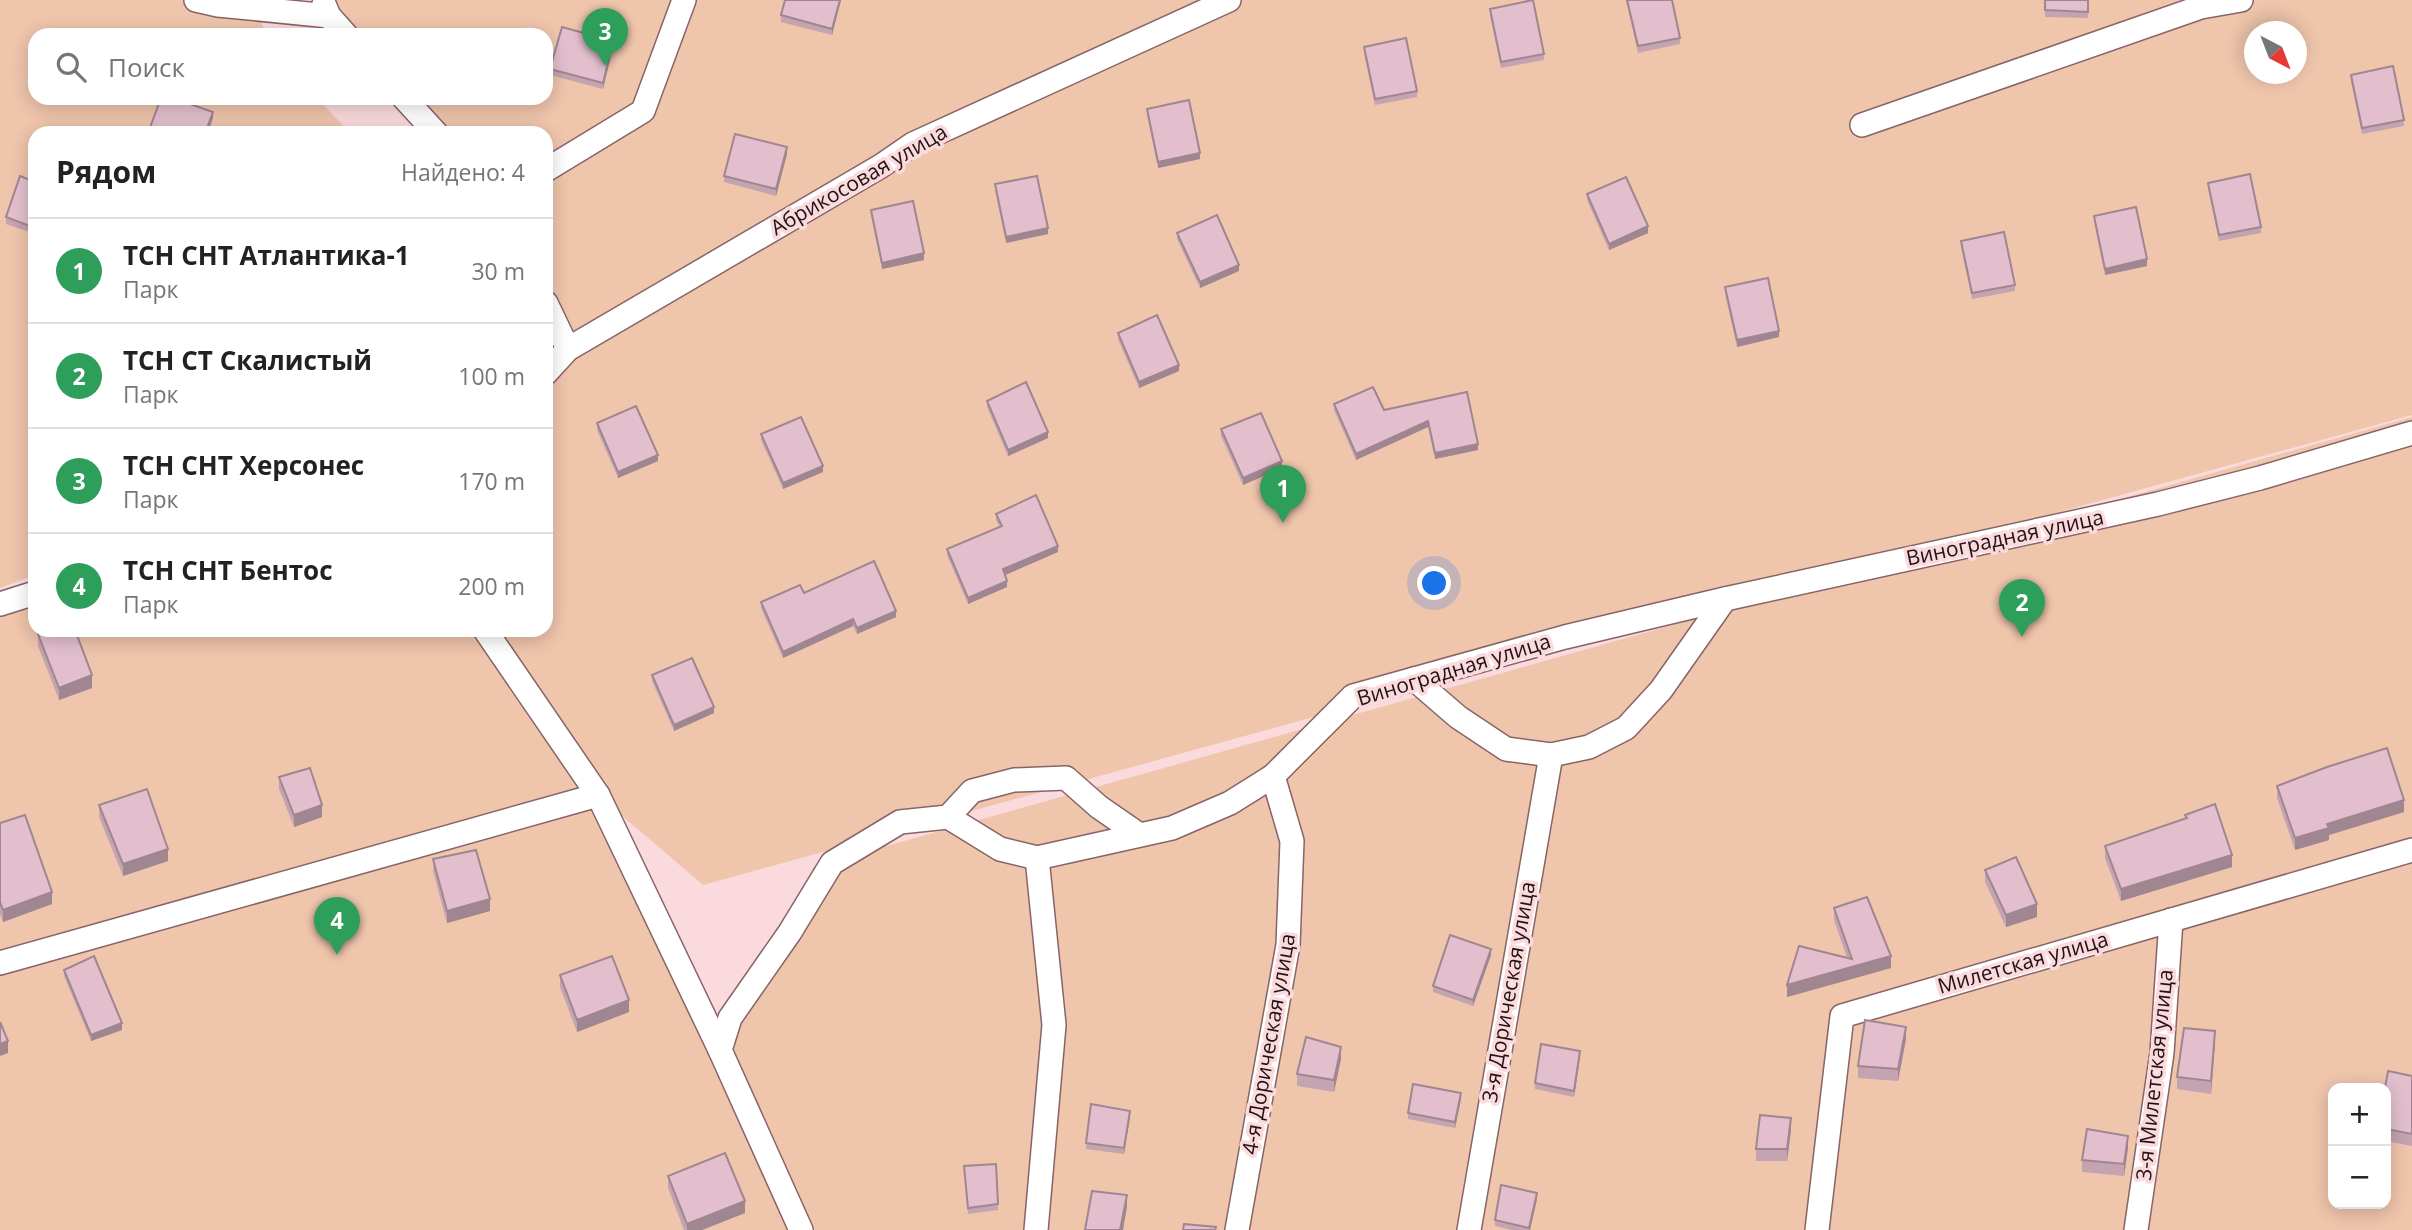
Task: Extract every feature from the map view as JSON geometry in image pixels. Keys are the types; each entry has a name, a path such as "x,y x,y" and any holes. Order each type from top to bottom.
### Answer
{"lane":[{"path":"196,0 218,5 325,8 341,28"},
{"path":"553,166 643,111 684,0"},
{"name":"Абрикосовая улица","path":"553,365 568,349 881,166 913,144 1229,0"},
{"path":"1862,125 2201,7 2241,0"},
{"path":"410,105 430,126"},
{"path":"553,318 568,349"},
{"name":"Виноградная улица","path":"948,817 1000,849 1037,858 1172,828 1230,803 1273,776 1353,696 1565,637 1725,599 2158,505 2412,433"},
{"path":"0,604 28,595"},
{"path":"1414,679 1458,717 1506,749 1551,755 1589,747 1626,728 1661,690 1725,599"},
{"path":"490,637 598,795 720,1050 802,1230"},
{"name":"3-я Дорическая улица","path":"1469,1230 1551,755"},
{"name":"4-я Дорическая улица","path":"1237,1230 1288,945 1292,841 1273,776"},
{"path":"720,1050 730,1018 790,932 832,863 900,822 948,817 972,790 1014,780 1066,778 1099,807 1138,834"},
{"path":"0,964 598,795"},
{"name":"Милетская улица","path":"1817,1230 1842,1016 2412,850"},
{"path":"1036,1230 1054,1025 1037,858"},
{"name":"3-я Милетская улица","path":"2136,1230 2162,1053 2171,920"}],"shaded area":[{"path":"0,0 251,0 264,28 28,28 28,105 324,105 343,126 28,126 28,578 0,588"},
{"path":"321,0 2412,0 2412,415 703,885 600,797 804,1230 0,1230 0,610 28,600 28,637 553,637 553,363 568,349 553,318 553,126 430,126 410,105 553,105 553,28 341,28"},
{"path":"2412,417 2412,1230 813,1230 726,1040 851,856"}],"building":[{"path":"785,0 840,0 832,29 781,15"},
{"path":"1533,0 1544,54 1501,62 1490,9"},
{"path":"1627,0 1672,0 1680,38 1638,46"},
{"path":"2045,0 2088,0 2088,12 2045,10"},
{"path":"562,27 613,41 603,83 553,70 553,58"},
{"path":"1406,38 1417,91 1375,99 1364,47"},
{"path":"2393,66 2404,120 2362,128 2351,75"},
{"path":"1189,100 1200,153 1158,162 1147,109"},
{"path":"158,105 193,105 213,112 208,126 151,126"},
{"path":"735,134 787,147 776,189 724,176"},
{"path":"2250,174 2261,227 2219,235 2208,183"},
{"path":"20,176 28,179 28,225 6,217"},
{"path":"1037,176 1048,228 1006,237 995,184"},
{"path":"1626,177 1648,226 1609,244 1587,194"},
{"path":"913,201 924,253 882,263 871,210"},
{"path":"2136,207 2147,259 2105,269 2094,216"},
{"path":"1217,215 1239,265 1200,282 1177,233"},
{"path":"2004,232 2015,285 1972,293 1961,241"},
{"path":"1768,278 1779,331 1737,340 1725,287"},
{"path":"1157,315 1179,365 1139,382 1118,333"},
{"path":"1026,382 1048,432 1008,450 987,401"},
{"path":"1373,387 1384,410 1467,392 1478,444 1435,453 1428,421 1356,454 1334,404"},
{"path":"636,406 658,455 618,472 597,423"},
{"path":"1261,413 1282,461 1243,478 1221,429"},
{"path":"801,417 823,466 783,483 761,434"},
{"path":"1036,495 1058,546 1003,569 1007,581 968,598 947,549 1002,526 996,514"},
{"path":"874,561 896,611 857,628 853,619 783,652 761,602 800,585 804,593"},
{"path":"39,637 78,637 92,675 59,688"},
{"path":"692,658 714,707 674,725 652,675"},
{"path":"2387,748 2404,800 2327,824 2329,828 2295,838 2277,786"},
{"path":"310,768 322,805 294,815 279,777"},
{"path":"147,789 168,849 123,864 99,805"},
{"path":"2215,804 2232,855 2121,889 2105,846 2187,818 2185,815"},
{"path":"25,815 52,892 3,910 0,902 0,823"},
{"path":"476,850 490,899 447,911 433,859"},
{"path":"2016,857 2037,904 2006,915 1985,870"},
{"path":"1867,897 1891,956 1787,985 1799,946 1852,959 1834,908"},
{"path":"1450,935 1491,949 1473,1000 1433,986"},
{"path":"94,956 122,1023 91,1035 64,970"},
{"path":"612,956 629,1000 577,1020 560,975"},
{"path":"1865,1020 1906,1027 1898,1069 1858,1066"},
{"path":"0,1022 8,1041 0,1044"},
{"path":"2184,1028 2215,1031 2211,1081 2177,1077"},
{"path":"1306,1037 1341,1047 1334,1080 1297,1074"},
{"path":"1541,1044 1580,1051 1574,1091 1535,1083"},
{"path":"2388,1071 2412,1076 2412,1134 2391,1130 2391,1083 2386,1083"},
{"path":"1413,1084 1461,1093 1455,1122 1408,1113"},
{"path":"1091,1104 1130,1111 1124,1148 1086,1143"},
{"path":"1760,1115 1791,1118 1787,1149 1756,1149"},
{"path":"2087,1129 2128,1136 2124,1164 2082,1160"},
{"path":"725,1153 745,1201 687,1224 668,1176"},
{"path":"996,1164 998,1204 968,1208 964,1166"},
{"path":"1501,1185 1537,1193 1529,1228 1495,1220"},
{"path":"1092,1191 1127,1195 1120,1230 1085,1230"},
{"path":"1184,1224 1216,1227 1215,1230 1183,1230"}],"place":[{"name":"ТСН СНТ Херсонес","path":"605,66"},
{"name":"ТСН СНТ Атлантика-1","path":"1283,523"},
{"name":"ТСН СТ Скалистый","path":"2022,637"},
{"name":"ТСН СНТ Бентос","path":"337,955"}]}
